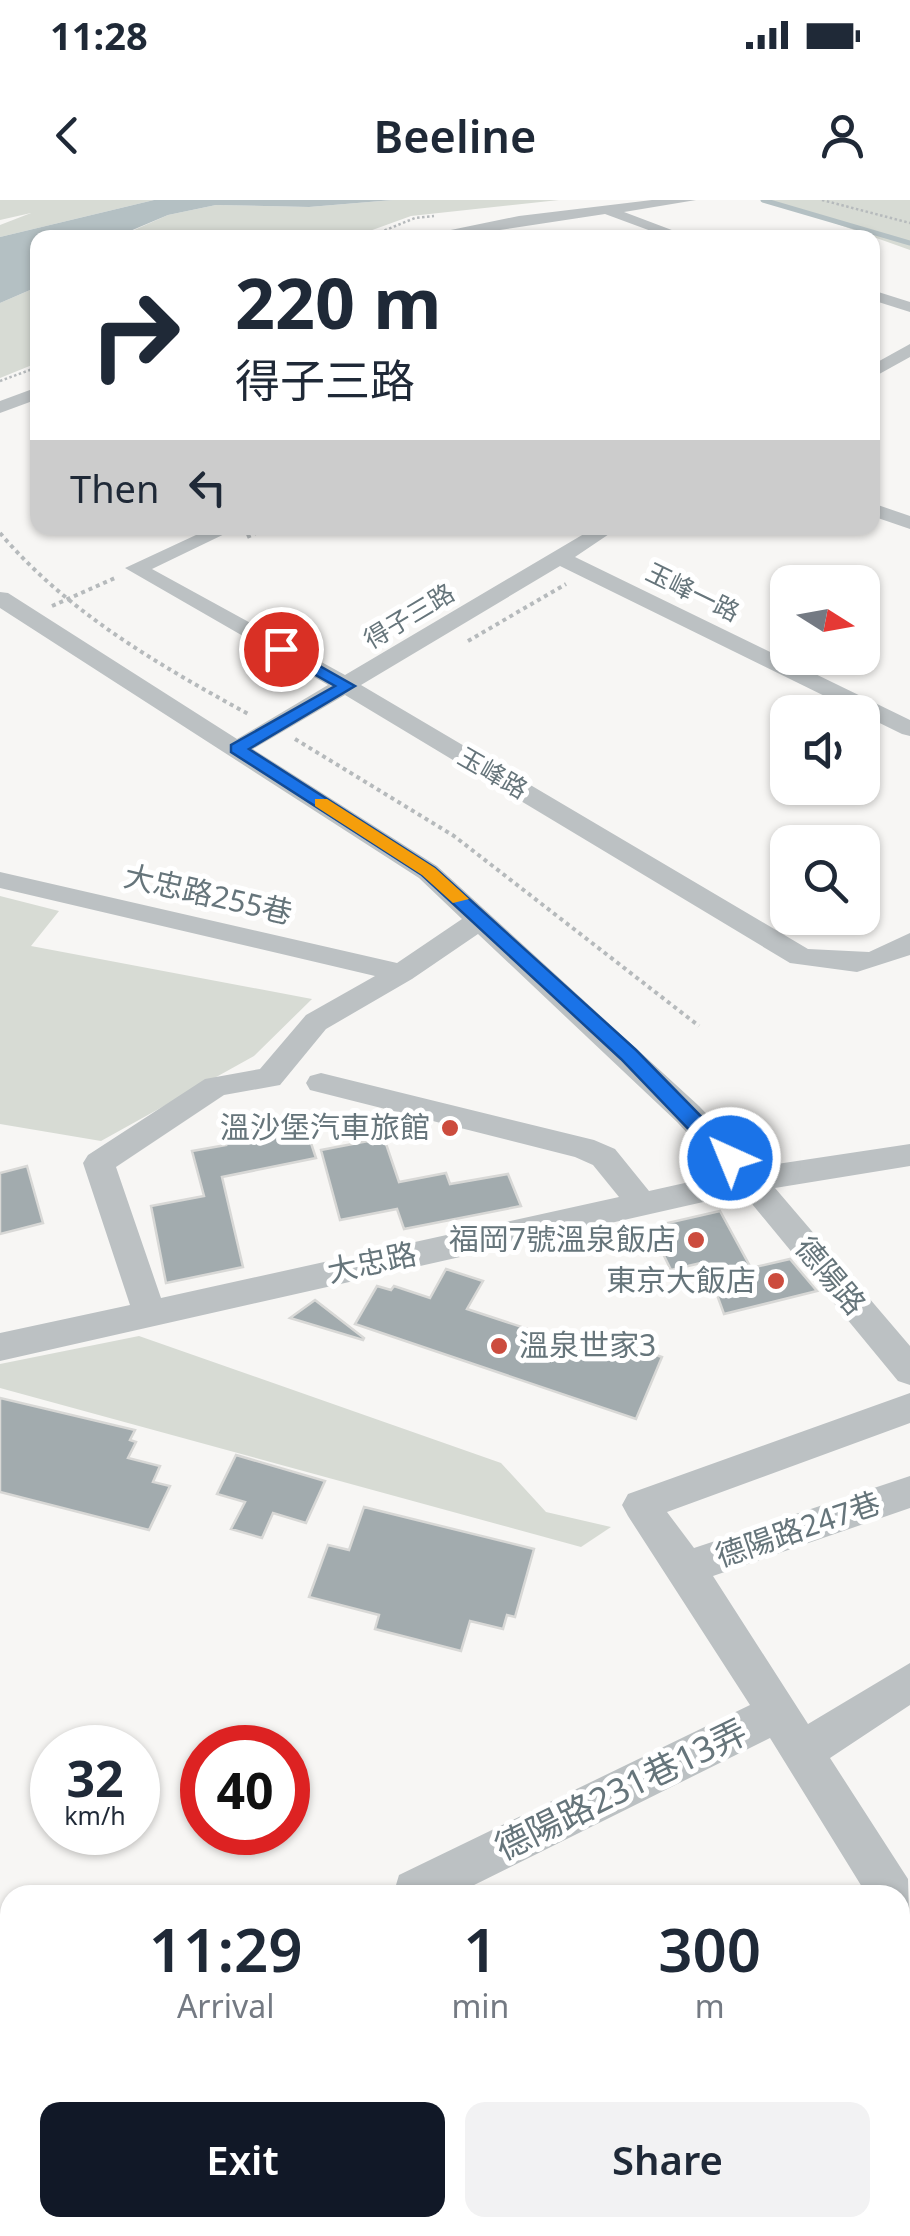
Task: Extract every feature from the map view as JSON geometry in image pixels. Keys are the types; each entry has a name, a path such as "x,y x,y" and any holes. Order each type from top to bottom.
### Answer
{"street":[{"path":"472,230 689,200"},
{"path":"603,210 662,230"},
{"path":"880,298 910,307"},
{"path":"880,347 910,329"},
{"path":"880,368 910,349"},
{"path":"0,408 30,395"},
{"path":"880,511 910,523"},
{"path":"136,568 211,535"},
{"name":"得子三路","path":"237,749 596,535"},
{"name":"玉峰一路","path":"559,557 910,729"},
{"name":"玉峰路","path":"136,568 347,686 800,957 853,967 898,952 910,942"},
{"path":"0,598 428,872 628,1054 750,1180"},
{"name":"大忠路255巷","path":"0,880 402,973"},
{"path":"150,1314 99,1164 216,1086 269,1078 316,1022 402,973 482,918"},
{"path":"321,1083 583,1148 604,1156 643,1205"},
{"name":"大忠路","path":"0,1347 750,1180 910,1155"},
{"name":"德陽路","path":"750,1180 906,1361"},
{"name":"德陽路231巷13弄","path":"888,1885 686,1568 641,1505 910,1408"},
{"name":"德陽路247巷","path":"686,1568 910,1492"},
{"path":"802,1752 910,1682"},
{"name":"德陽路231巷13弄","path":"434,1885 778,1713"}],"path":[{"path":"822,200 910,223"},
{"path":"0,381 30,369"},
{"path":"0,533 22,562 65,600 175,674 357,770 475,851 700,1026"},
{"path":"29,616 136,568"},
{"path":"457,647 588,571"}],"shaded area":[{"path":"0,200 154,200 0,237 0,225 31,213 0,220"},
{"path":"154,200 393,200 309,207 216,205 168,215 133,230 30,230 30,290 0,303 0,237"},
{"path":"393,200 559,200 411,216 372,230 134,230 168,215 216,205 309,207"},
{"path":"770,200 910,200 910,250 880,239 880,230 854,230"},
{"path":"30,290 30,366 0,378 0,303"},
{"path":"0,896 59,911 31,946 312,999 254,1056 101,1141 0,1124"},
{"path":"139,1336 501,1463 546,1512 611,1527 581,1547 0,1388 0,1364"}],"building":[{"path":"267,1116 272,1135 306,1128 316,1158 222,1177 243,1267 166,1283 151,1206 204,1196 192,1151 226,1145 221,1125"},
{"path":"384,1138 399,1182 446,1173 450,1184 508,1174 521,1206 404,1229 397,1209 340,1220 321,1150"},
{"path":"27,1166 43,1223 0,1234 0,1173"},
{"path":"720,1211 751,1268 790,1259 817,1291 724,1314 705,1262 671,1270 650,1227"},
{"name":"溫泉世家3","path":"446,1269 483,1281 467,1309 601,1353 608,1339 662,1357 636,1419 355,1324 377,1286 391,1290 394,1286 430,1298"},
{"path":"315,1300 364,1338 363,1340 290,1318"},
{"path":"0,1398 135,1430 130,1440 136,1442 128,1458 160,1466 153,1482 170,1486 149,1530 0,1492"},
{"path":"236,1455 325,1481 306,1523 273,1513 262,1538 231,1529 245,1502 217,1494"},
{"path":"364,1507 534,1549 515,1617 507,1615 503,1629 470,1621 461,1651 375,1629 379,1615 309,1597 328,1545 349,1550"}],"waterway":[{"path":"763,200 866,230"},
{"path":"880,234 910,243"}],"slow traffic":[{"path":"321,802 428,872 460,899"}],"place":[{"name":"溫沙堡汽車旅館","path":"450,1128"},
{"name":"福岡7號溫泉飯店","path":"696,1240"},
{"name":"東京大飯店","path":"776,1281"},
{"name":"溫泉世家3","path":"499,1346"}],"route":[{"path":"281,649 347,686 237,749 428,872 628,1054 730,1158"}]}
